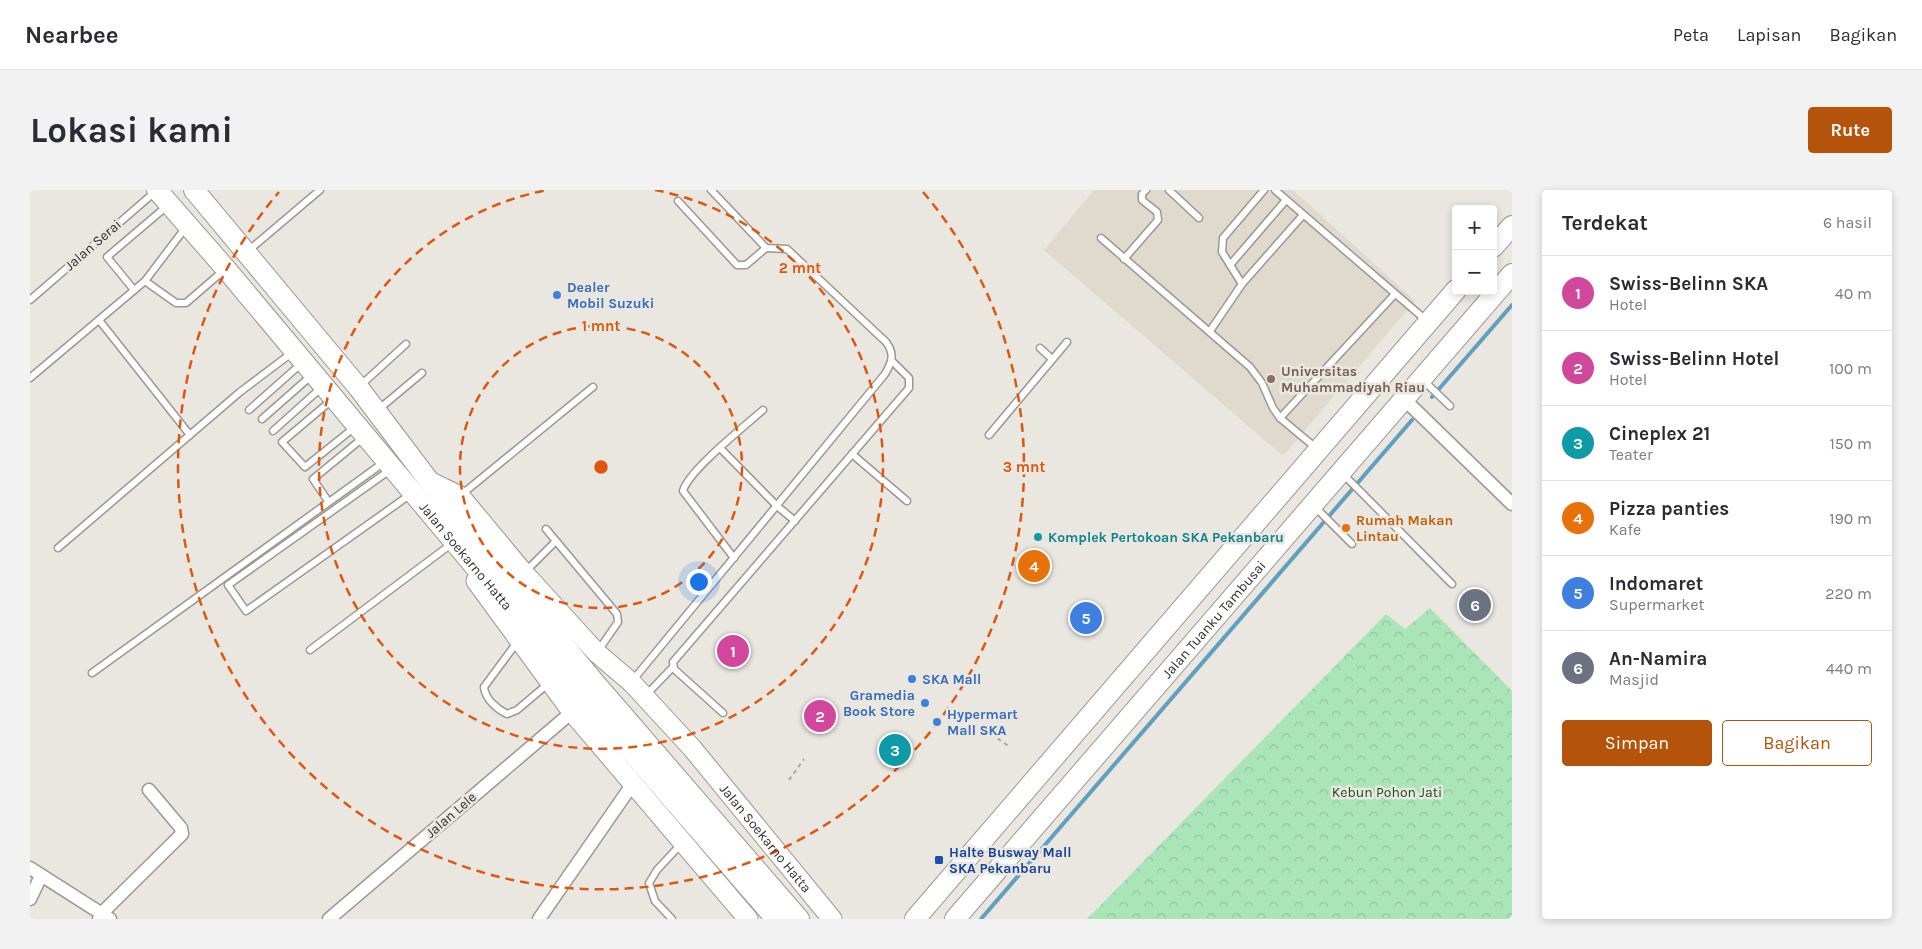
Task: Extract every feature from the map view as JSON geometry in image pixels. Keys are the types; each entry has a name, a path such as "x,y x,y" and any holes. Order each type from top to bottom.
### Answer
{"main road":[{"name":"Jalan Soekarno Hatta","path":"194,190 358,387 429,481 583,697 799,919"},
{"name":"Jalan Soekarno Hatta","path":"161,195 226,269 583,697 776,919"},
{"path":"1497,243 1512,226"},
{"name":"Jalan Tuanku Tambusai","path":"955,919 1512,274"},
{"path":"915,919 1452,294"}],"street":[{"path":"1403,398 1512,504"},
{"path":"397,476 550,682 583,697 634,782 748,919"},
{"name":"Jalan Soekarno Hatta","path":"429,481 460,496 524,573 597,653 632,683 692,748 832,919"},
{"name":"Jalan Lele","path":"329,919 583,697"},
{"path":"539,919 634,782"},
{"path":"30,868 104,917 182,834 181,828 149,790"},
{"path":"30,899 41,876"}],"lane":[{"path":"246,252 320,190"},
{"path":"711,190 766,248"},
{"path":"1124,259 1158,220 1157,212 1142,200 1142,194 1146,190"},
{"path":"1169,190 1199,218"},
{"path":"1242,284 1222,252 1223,238 1264,190"},
{"path":"1275,190 1428,321"},
{"path":"134,290 107,257 161,195"},
{"name":"Jalan Serai","path":"30,300 161,195"},
{"path":"1230,265 1286,200"},
{"path":"632,683 885,374 892,361 893,354 886,342 787,249 766,248 746,265 737,266 678,201"},
{"path":"1210,331 1242,284 1302,215"},
{"path":"30,378 145,280 188,224"},
{"path":"1101,238 1250,367 1262,382 1272,408 1280,418 1318,450"},
{"path":"145,280 176,303 181,304 186,303 226,269"},
{"path":"1280,418 1396,294"},
{"path":"99,320 190,435"},
{"path":"989,435 1067,342"},
{"path":"358,387 406,344"},
{"path":"1040,348 1052,359"},
{"path":"644,697 673,667 673,662 796,521 910,385 909,378 892,361"},
{"path":"376,411 422,373"},
{"path":"249,410 313,375"},
{"path":"262,419 313,375"},
{"path":"273,431 313,375"},
{"path":"313,375 282,442 304,467 360,431"},
{"path":"58,548 190,435 313,375"},
{"path":"1421,378 1450,406"},
{"path":"460,496 593,386"},
{"path":"734,558 683,491 688,482 720,449 763,410"},
{"path":"328,502 313,479 360,431"},
{"path":"720,449 777,506 796,521"},
{"path":"852,454 906,501"},
{"path":"1341,472 1452,584"},
{"path":"397,476 246,611 228,585 397,476"},
{"path":"92,673 328,502 397,476"},
{"path":"1312,504 1352,544"},
{"path":"546,529 618,619 597,653"},
{"path":"524,573 556,541"},
{"path":"310,650 450,546"},
{"path":"519,640 484,687 484,694 500,710 507,714 517,710 550,682"},
{"path":"673,667 723,713"},
{"path":"672,919 655,901 649,883 657,870 684,842"}],"path":[{"path":"991,734 1010,747"},
{"path":"789,780 804,759"}],"shaded area":[{"name":"Universitas Muhammadiyah Riau","path":"1094,190 1293,190 1415,301 1283,456 1044,250"}],"green space":[{"name":"Kebun Pohon Jati","path":"1430,608 1512,691 1512,919 1087,919 1386,614 1405,629"}],"waterway":[{"path":"1432,397 1512,305"},
{"path":"981,919 1412,420"}],"place":[{"name":"Dealer Mobil Suzuki","path":"557,295"},
{"name":"Universitas Muhammadiyah Riau","path":"1271,379"},
{"name":"Rumah Makan Lintau","path":"1346,528"},
{"name":"Komplek Pertokoan SKA Pekanbaru","path":"1038,537"},
{"name":"Pizza panties","path":"1034,566"},
{"name":"An-Namira","path":"1475,605"},
{"name":"Indomaret","path":"1086,618"},
{"name":"Swiss-Belinn SKA","path":"733,651"},
{"name":"SKA Mall","path":"912,679"},
{"name":"Gramedia Book Store","path":"925,703"},
{"name":"Swiss-Belinn Hotel","path":"820,716"},
{"name":"Hypermart Mall SKA","path":"937,722"},
{"name":"Cineplex 21","path":"895,750"},
{"name":"Halte Busway Mall SKA Pekanbaru","path":"939,860"}]}
